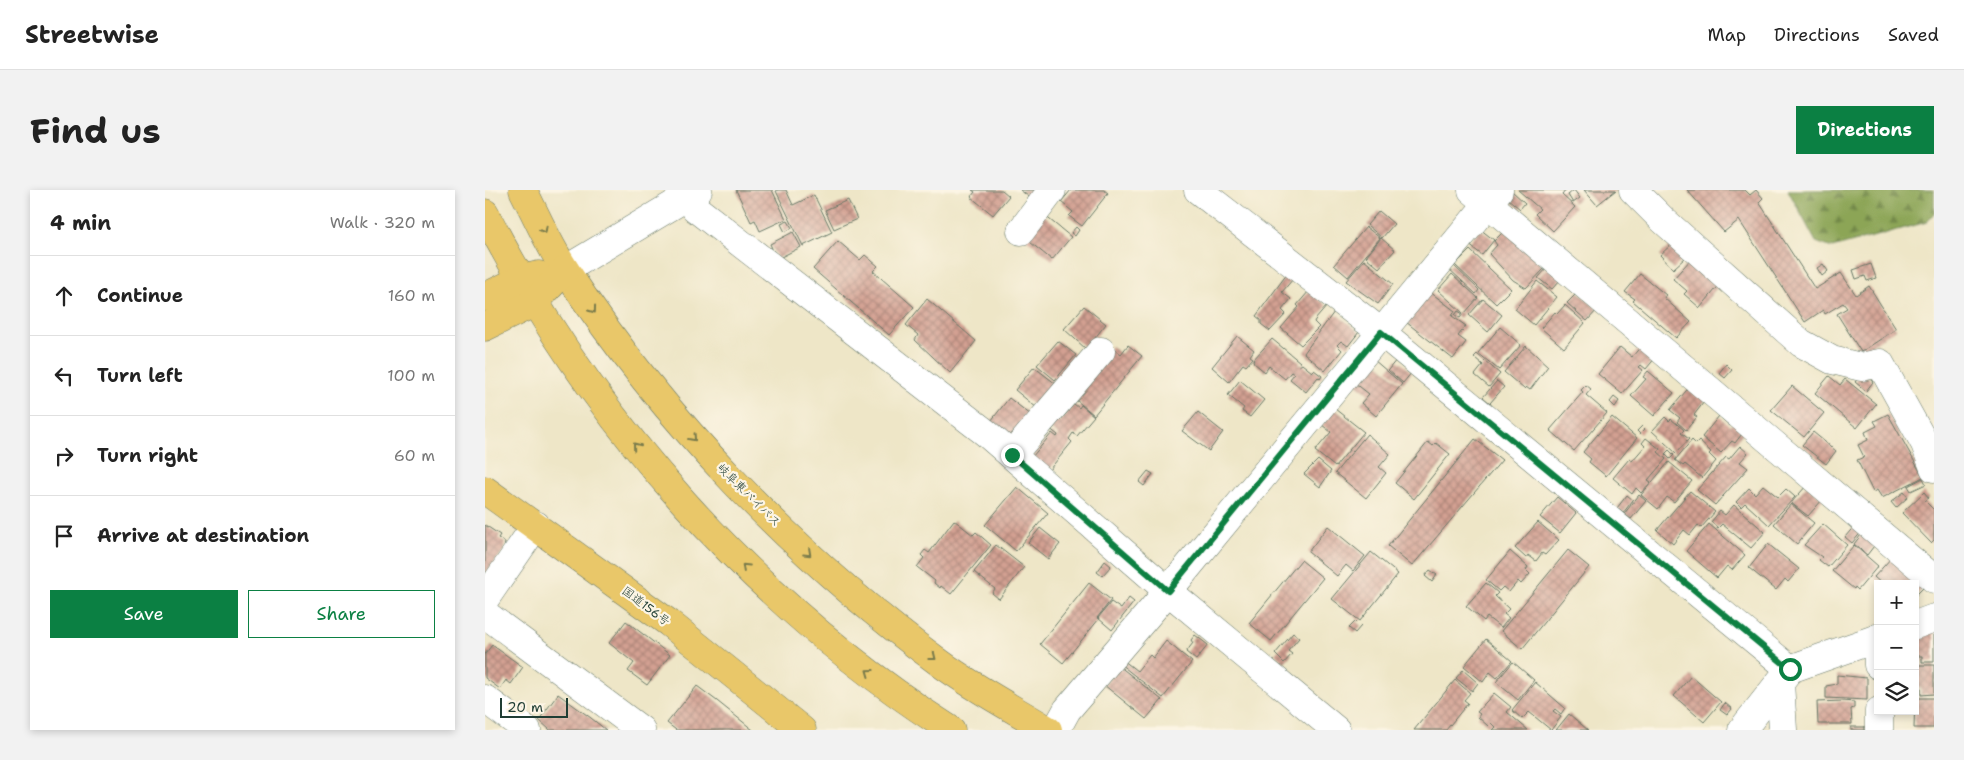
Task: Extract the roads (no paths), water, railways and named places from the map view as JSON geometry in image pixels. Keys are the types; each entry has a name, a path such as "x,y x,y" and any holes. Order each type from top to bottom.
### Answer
{"highway":[{"name":"岐阜東バイパス","path":"523,190 565,270 624,352 676,419 734,482 873,611 942,664 1048,730"},
{"path":"485,213 534,303 585,378 679,499 739,562 796,614 857,663 951,730"},
{"path":"485,297 521,279 565,270"},
{"path":"485,327 534,303 565,270"},
{"name":"国道156号","path":"485,490 537,525 669,623 802,730"}],"street":[{"path":"1021,231 1052,190"},
{"path":"1198,190 1381,332 1785,676"},
{"path":"1633,190 1663,220 1801,343 1832,360 1861,367 1880,363 1925,444 1934,468"},
{"path":"565,270 693,192 695,208 1012,455 1168,591 1336,730"},
{"path":"1056,730 1067,710 1168,591 1381,332 1486,194 1934,579"},
{"path":"1012,455 1101,351"},
{"path":"485,599 537,525"},
{"path":"485,614 641,730"},
{"path":"1919,624 1934,618"},
{"path":"1742,730 1785,676 1874,639"},
{"path":"1783,730 1785,676"},
{"path":"486,702 527,730"},
{"path":"1879,715 1879,730"}]}
